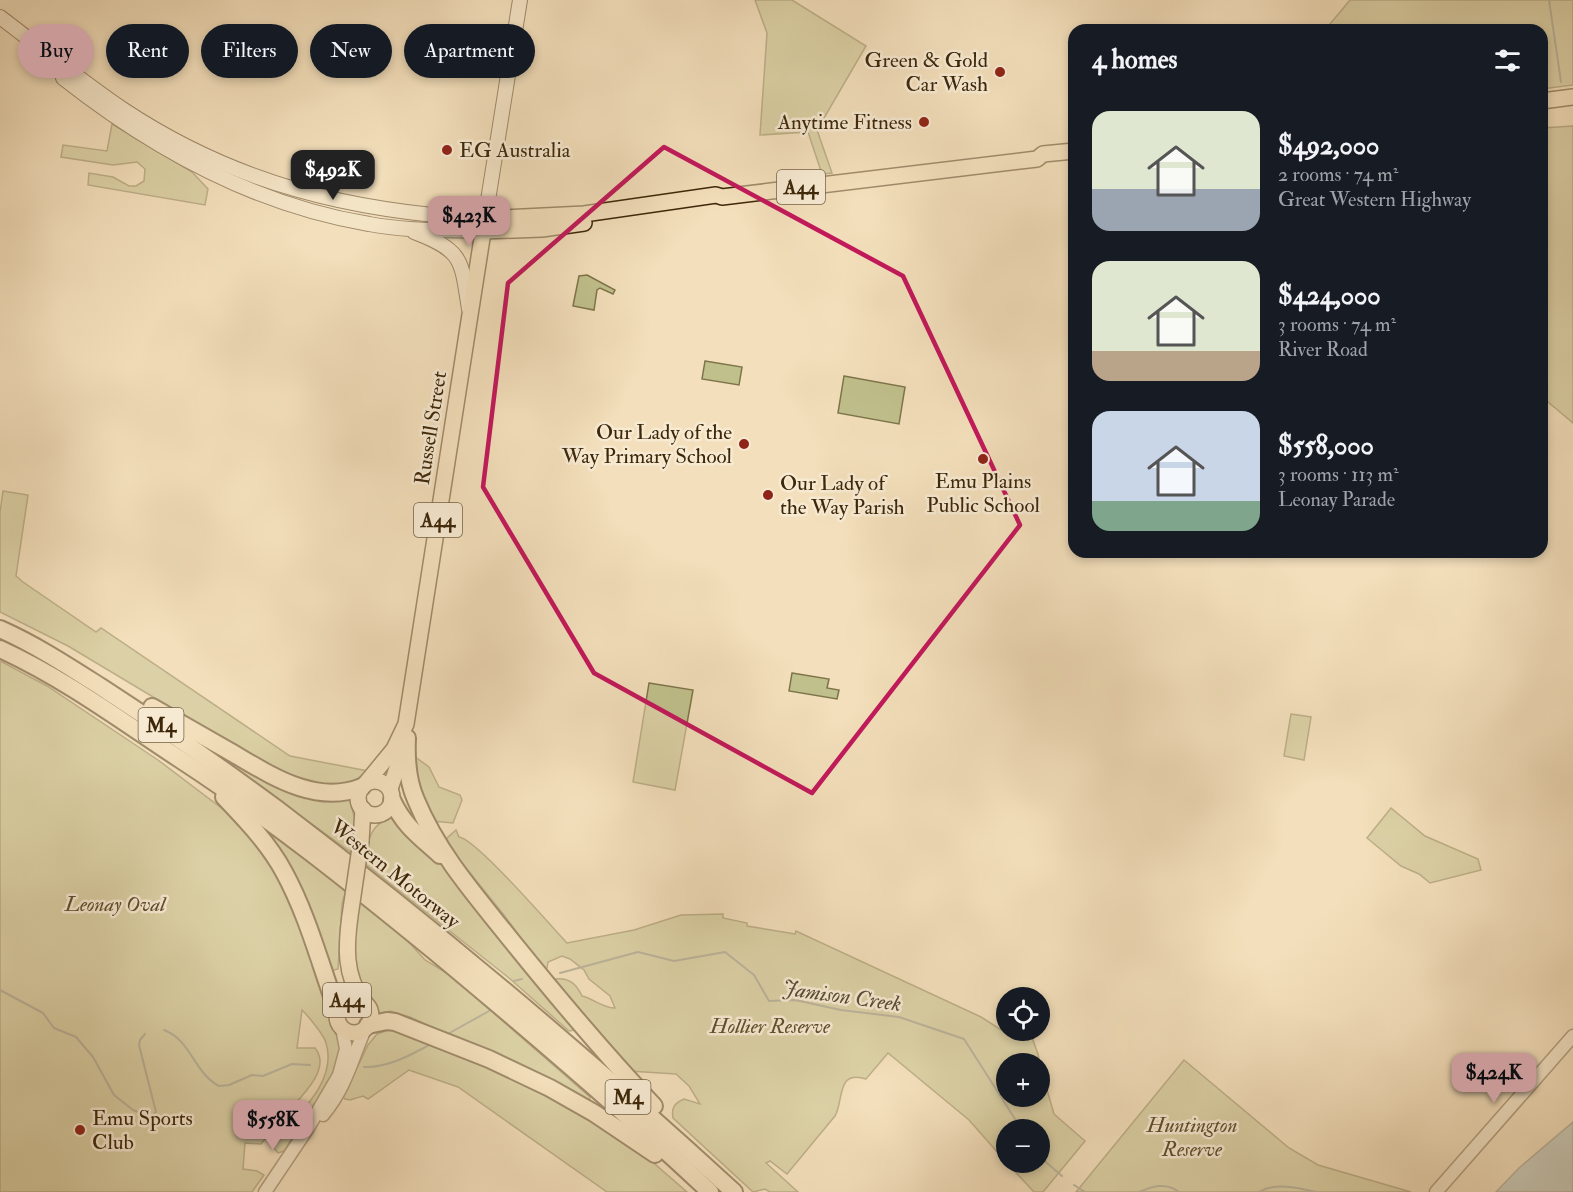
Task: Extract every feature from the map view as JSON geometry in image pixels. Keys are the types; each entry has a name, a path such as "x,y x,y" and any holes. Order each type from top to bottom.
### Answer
{"highway":[{"path":"1548,99 1573,97"},
{"name":"A44","path":"484,225 542,229 594,222 717,200 722,197 1037,159 1043,154 1068,152"},
{"name":"A44","path":"1037,159 1043,162 1068,160"},
{"name":"Russell Street","path":"391,794 406,731 484,225"},
{"path":"0,622 46,644 122,690 290,784 318,792 336,793 351,791 379,781 391,794"},
{"name":"Western Motorway","path":"0,629 64,663 148,716 206,756 312,836 513,1008 630,1098 734,1192"},
{"name":"Western Motorway","path":"0,649 77,689 213,780 487,986"},
{"name":"Russell Street","path":"364,785 406,731"},
{"name":"M4","path":"406,731 407,766 412,789 423,816 450,865"},
{"name":"M4","path":"181,760 238,812 261,838 283,871 306,918 339,1008"},
{"path":"364,785 358,798 369,812"},
{"name":"A44","path":"347,964 354,985 367,1004 371,1015 366,1027 356,1033 342,1028 337,1020 347,964 350,916 361,841 369,812 387,810 391,794"},
{"name":"M4","path":"391,794 398,814 408,828 450,865 554,993 660,1113 744,1192"},
{"name":"A44","path":"339,1008 348,999 363,1001"},
{"name":"Western Motorway","path":"513,1008 710,1192"},
{"path":"366,1027 387,1021 415,1030 530,1078 594,1113 657,1156 699,1192"}],"main road":[{"name":"Russell Street","path":"484,225 520,0"},
{"path":"0,16 87,85 124,110 160,133 224,165 271,183 324,198 484,225"},
{"path":"0,28 85,95 125,123 200,168 258,194 295,207 369,224 404,228 484,225"},
{"name":"Russell Street","path":"404,228 441,243 456,256 463,270 470,317"}],"street":[{"path":"308,1128 334,1101 348,1076 366,1027"},
{"path":"265,1192 308,1128 339,1075 344,1063 346,1044 342,1028"},
{"path":"1436,1192 1573,1036"}],"highlighted area":[{"path":"664,147 903,276 1020,525 812,793 594,673 483,487 508,283"}],"green space":[{"path":"755,0 792,0 866,46 817,130 832,173 822,174 808,132 760,135 767,33"},
{"path":"1350,0 1573,0 1573,85 1548,88 1548,24 1330,24"},
{"path":"112,124 192,172 208,189 205,205 88,185 89,173 113,177 129,186 136,186 144,181 145,169 137,162 113,165 61,157 63,145 107,151"},
{"path":"1573,126 1573,423 1548,402 1548,128"},
{"path":"587,275 615,290 613,294 600,288 597,290 594,310 573,306 579,276"},
{"path":"705,361 742,367 739,385 702,379"},
{"path":"844,376 905,387 899,424 838,413"},
{"path":"3,491 28,495 16,576 23,582 96,632 101,628 290,756 368,771 348,785 328,785 284,773 68,646 0,612 0,512"},
{"name":"Leonay Oval","path":"0,661 47,686 158,760 228,813 251,838 291,900 341,1048 328,1083 284,1151 278,1153 273,1147 275,1141 313,1097 326,1071 328,1057 325,1040 302,1010 297,1048 315,1048 320,1066 312,1084 261,1144 245,1143 243,1169 257,1171 264,1175 252,1192 0,1192"},
{"path":"792,673 829,679 827,688 839,690 837,699 789,691"},
{"path":"649,683 693,690 675,790 633,782"},
{"path":"1291,714 1311,717 1304,760 1284,756"},
{"path":"217,753 349,796 356,824 352,853 216,755"},
{"path":"414,756 429,767 439,787 460,795 462,800 453,823 432,821 418,789"},
{"path":"1391,808 1425,836 1478,859 1481,870 1430,883 1419,874 1401,866 1367,838"},
{"path":"392,816 435,855 576,1028 575,1030 569,1031 509,978 364,863 374,829"},
{"name":"Hollier Reserve","path":"456,830 459,837 481,852 567,943 634,930 681,915 723,914 723,918 747,923 747,926 795,934 796,931 981,1017 996,1027 996,1041 1033,1041 1038,1053 996,1053 996,1107 1050,1107 1050,1100 1054,1114 1085,1141 1043,1192 1034,1192 1016,1173 1050,1173 1050,1119 996,1119 996,1151 969,1120 888,1053 866,1079 856,1077 845,1082 835,1116 787,1174 770,1161 766,1163 798,1192 770,1192 765,1189 753,1192 673,1118 673,1108 684,1099 700,1104 689,1086 676,1074 629,1071 554,979 567,980 574,984 582,996 606,1007 615,1008 610,996 570,959 562,956 548,962 547,968 543,969 504,915 449,847 446,839"},
{"path":"274,833 346,890 342,904 338,969 330,971 268,838"},
{"path":"358,898 406,939 425,960 450,975 590,1097 589,1102 410,1017 390,1011 386,1014 376,1014 359,987 353,963"},
{"path":"399,1030 501,1071 556,1097 641,1152 687,1192 607,1192 458,1087 409,1070 368,1099 363,1096 350,1100 345,1099 343,1097 368,1045 377,1034"},
{"name":"Huntington Reserve","path":"1184,1060 1289,1148 1318,1165 1411,1192 1076,1192"}],"water":[{"path":"1573,1122 1573,1192 1496,1192 1519,1168"}],"waterway":[{"path":"1549,0 1561,82"},
{"name":"Jamison Creek","path":"560,973 638,952 674,961 725,952 754,975 769,1001 795,1000 841,1010 899,1017 964,1039 1015,1119"},
{"name":"Jamison Creek","path":"514,981 522,979"},
{"name":"Jamison Creek","path":"0,990 43,1013 54,1028 76,1037 93,1057 114,1095 133,1110 150,1117 156,1112 139,1045 145,1034"},
{"name":"Jamison Creek","path":"446,1035 489,1011"},
{"name":"Jamison Creek","path":"164,1030 180,1041 204,1073 219,1086 229,1085 252,1075 263,1076 292,1064 310,1065"},
{"name":"Jamison Creek","path":"364,1067 390,1063 431,1044"},
{"name":"Jamison Creek","path":"1050,1166 1062,1176"},
{"name":"Jamison Creek","path":"1074,1185 1085,1192"},
{"name":"Jamison Creek","path":"1139,1192 1159,1186 1169,1187 1179,1192"},
{"name":"Jamison Creek","path":"1259,1192 1272,1187 1316,1192"}],"place":[{"name":"Green & Gold Car Wash","path":"1000,72"},
{"name":"Anytime Fitness","path":"924,122"},
{"name":"EG Australia","path":"447,150"},
{"name":"Our Lady of the Way Primary School","path":"744,444"},
{"name":"Emu Plains Public School","path":"983,459"},
{"name":"Our Lady of the Way Parish","path":"768,495"},
{"name":"Emu Sports Club","path":"80,1130"}]}
